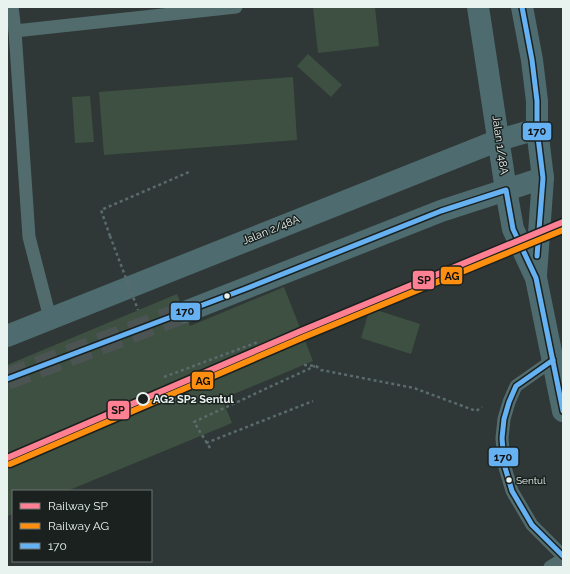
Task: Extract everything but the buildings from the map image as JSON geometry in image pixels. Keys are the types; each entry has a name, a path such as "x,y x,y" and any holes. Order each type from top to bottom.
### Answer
{"main road":[{"name":"Jalan 1/48A","path":"478,7 513,229 536,278 555,347 563,411"},
{"name":"Jalan 1/48A","path":"522,7 532,60 537,101 537,129 542,178 536,278"},
{"name":"Jalan 2/48A","path":"7,336 499,140 537,129"},
{"path":"185,312 441,211 542,178"}],"lane":[{"path":"12,7 15,31 29,237 50,318"},
{"path":"15,31 236,7"},
{"path":"555,347 516,386 504,419 502,438 504,464 512,491 532,525 563,556"},
{"path":"550,567 563,559"}],"path":[{"path":"138,310 101,210 189,172"},
{"path":"164,377 258,342"},
{"path":"304,365 316,366 321,370 414,388 476,411 516,386"},
{"path":"210,448 194,422 316,366"},
{"path":"206,443 313,401"}],"tunnel":[{"path":"7,379 185,312"}],"rail line":[{"name":"SP","path":"7,458 301,331 563,222"},
{"name":"AG","path":"10,464 304,337 563,230"}],"transit line":[{"name":"170","path":"522,7 532,60 537,101 537,129 543,178 537,256"},
{"name":"170","path":"7,379 245,289 441,211 506,190 513,229 536,278 563,411"},
{"name":"170","path":"553,360 516,386 504,419 502,438 504,464 512,491 532,525 563,556"}],"place":[{"name":"AG2 SP2 Sentul","path":"143,399"},
{"name":"Sentul","path":"509,480"}]}
